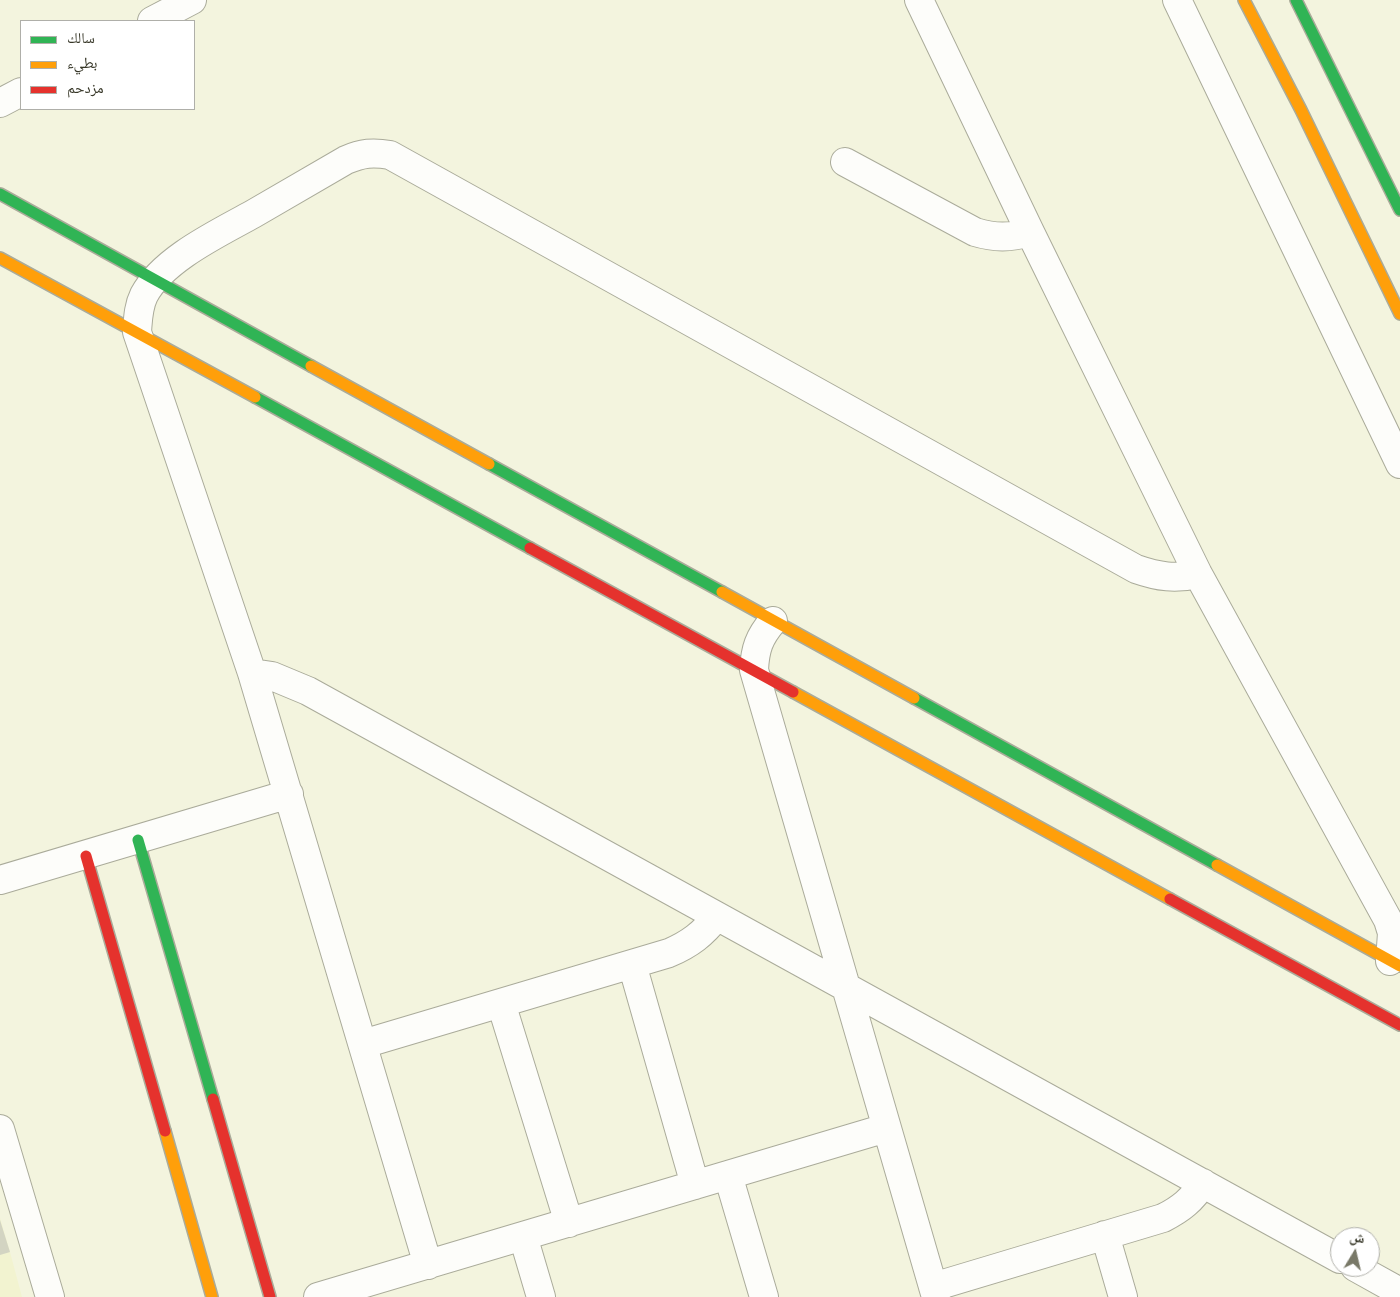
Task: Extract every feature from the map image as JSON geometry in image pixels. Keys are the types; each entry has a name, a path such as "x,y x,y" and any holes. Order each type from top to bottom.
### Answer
{"street":[{"path":"918,0 1198,574 1388,920 1395,963"},
{"path":"1177,0 1400,464"},
{"path":"1244,0 1301,110 1400,314"},
{"path":"1296,0 1400,210"},
{"path":"154,20 182,3"},
{"path":"0,103 20,93"},
{"path":"428,1265 252,673 137,332 138,313 144,295 155,280 176,261 200,244 346,160 360,154 375,152 390,155 1136,569 1156,576 1178,578 1198,574"},
{"path":"845,162 975,232 993,237 1012,237 1030,232"},
{"path":"0,194 1395,963"},
{"path":"0,258 1400,1025"},
{"path":"773,621 761,635 754,652 754,670 844,986 935,1292 1105,1235 1163,1218 1180,1210 1194,1198 1203,1183"},
{"path":"252,673 272,676 308,691 1330,1253"},
{"path":"0,880 86,856 289,794"},
{"path":"138,840 270,1297"},
{"path":"86,856 212,1297"},
{"path":"362,1044 632,964 688,945 704,932 717,916"},
{"path":"632,964 695,1185"},
{"path":"501,1003 569,1223"},
{"path":"318,1297 886,1128"},
{"path":"0,1129 50,1297"},
{"path":"728,1175 764,1297"},
{"path":"1105,1235 1123,1297"},
{"path":"523,1236 541,1297"},
{"path":"1373,1277 1400,1292"}],"shaded area":[{"path":"0,1218 10,1252 22,1297 0,1297"}],"building":[{"path":"0,1220 10,1252 0,1255"}],"traffic: fast":[{"path":"1296,0 1400,210"},
{"path":"0,194 311,366"},
{"path":"255,397 530,548"},
{"path":"489,464 722,592"},
{"path":"914,698 1217,865"},
{"path":"138,840 213,1099"}],"traffic: slow":[{"path":"1244,0 1301,110 1400,314"},
{"path":"0,258 255,397"},
{"path":"311,366 489,464"},
{"path":"722,592 914,698"},
{"path":"793,692 1170,899"},
{"path":"1217,865 1400,966"},
{"path":"165,1131 212,1297"}],"traffic: jam":[{"path":"530,548 793,692"},
{"path":"86,856 165,1131"},
{"path":"1170,899 1400,1025"},
{"path":"213,1099 270,1297"}]}
